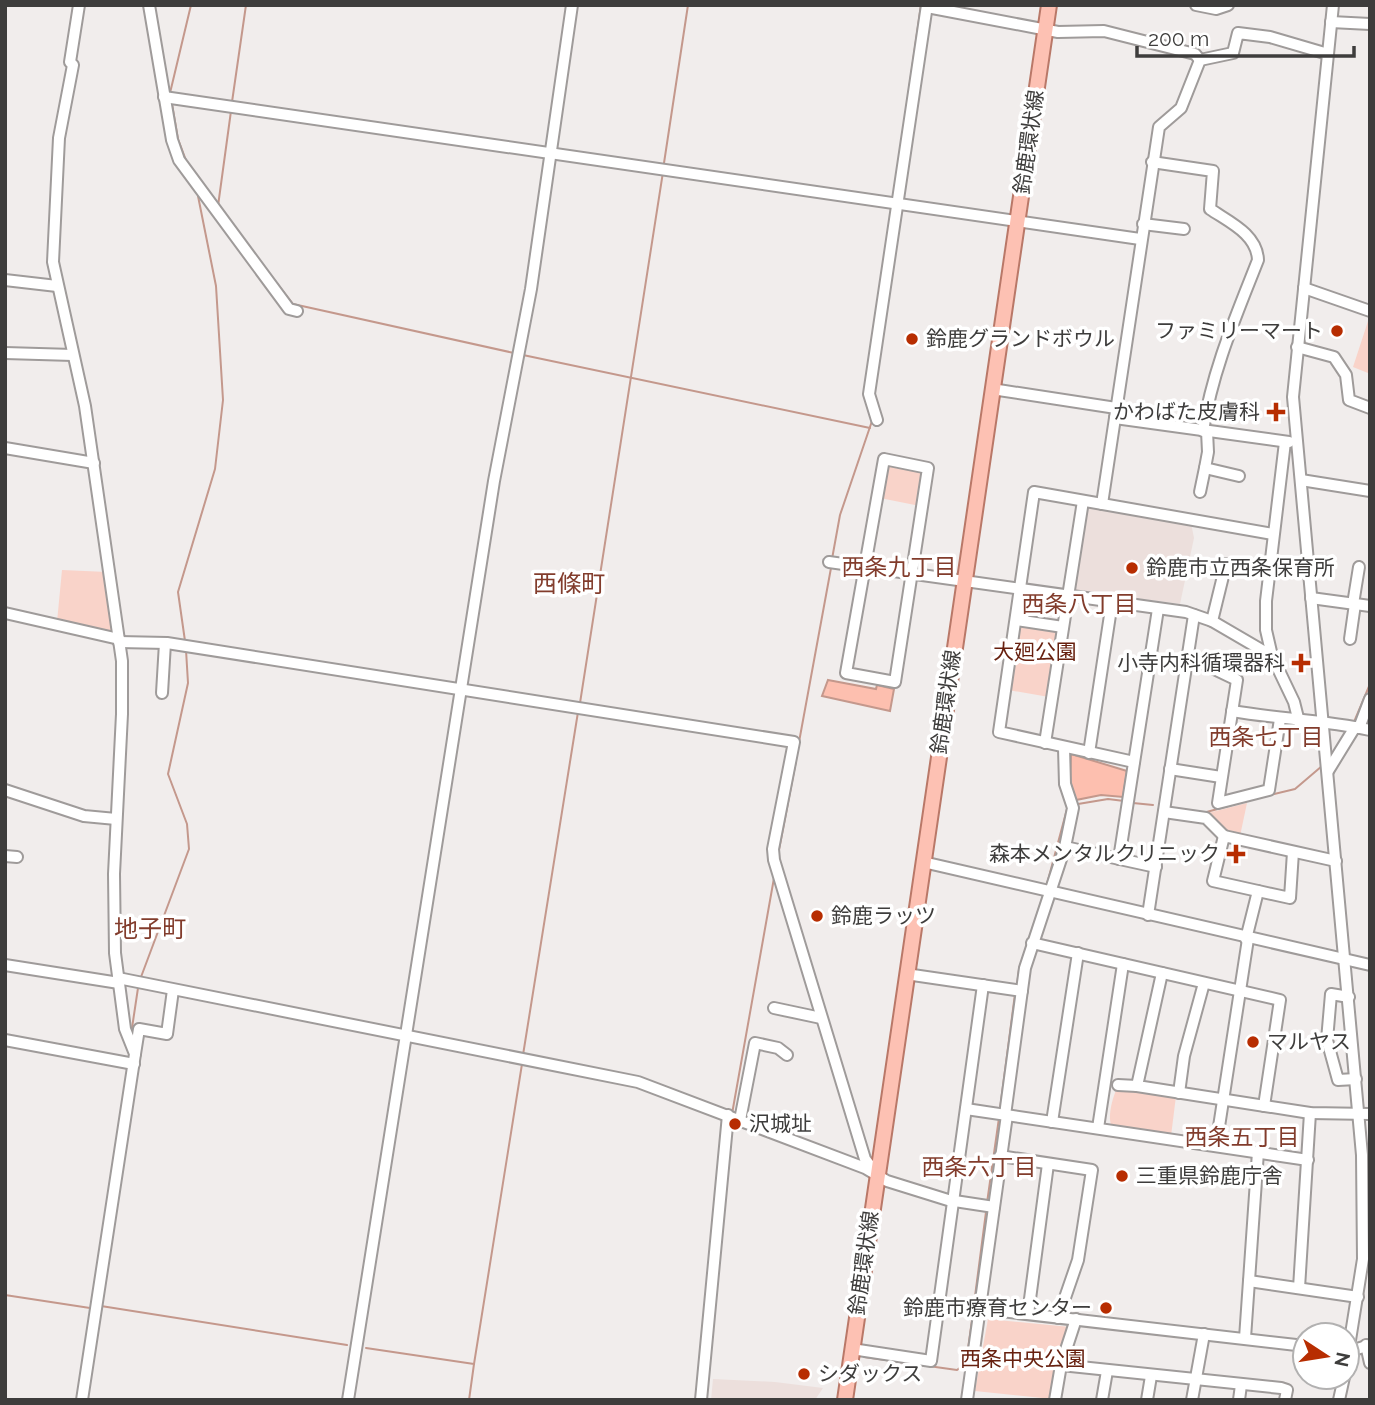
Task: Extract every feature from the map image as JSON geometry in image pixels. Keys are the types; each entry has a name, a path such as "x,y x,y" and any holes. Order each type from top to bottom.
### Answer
{"main road":[{"name":"鈴鹿環状線","path":"845,1400 876,1173 1049,5"}],"street":[{"path":"79,5 70,62 73,65 59,138 52,245 57,286 94,463 119,641 123,697 116,819 115,926 118,981 132,1061"},
{"path":"149,5 172,140 187,173 289,309 298,311"},
{"path":"348,1400 494,481 519,356 572,5"},
{"path":"1196,5 1216,9 1228,5"},
{"path":"1333,5 1293,397 1356,1079 1364,1114 1366,1231 1353,1321"},
{"path":"877,420 869,394 893,204 927,6 1045,30 1104,32 1195,54 1200,60"},
{"path":"1331,22 1370,24"},
{"path":"1200,60 1233,53 1238,33 1270,37 1328,54"},
{"path":"1102,504 1159,127 1181,108 1200,60"},
{"path":"164,97 1140,239"},
{"path":"1152,162 1213,170 1210,209 1249,236 1258,251 1258,260 1223,349 1208,399 1205,431 1208,452 1200,492"},
{"path":"1143,224 1184,229"},
{"path":"5,280 57,286"},
{"path":"1304,288 1370,310"},
{"path":"1297,347 1334,357 1346,375 1349,400 1370,408"},
{"path":"5,353 73,355"},
{"path":"992,389 1205,431 1298,443"},
{"path":"1284,442 1266,601 1266,630 1272,656 1294,702 1299,722"},
{"path":"5,448 94,463"},
{"path":"884,459 928,468 913,575 895,682 846,673 884,459"},
{"path":"1205,468 1239,476"},
{"path":"1301,480 1370,491"},
{"path":"1134,762 999,732 1034,492 1273,534"},
{"path":"1045,743 1083,500"},
{"path":"833,562 1194,615 1212,621 1272,656"},
{"path":"1212,621 1226,564"},
{"path":"1350,639 1359,567"},
{"path":"1311,598 1370,606"},
{"path":"1089,753 1112,602"},
{"path":"1119,859 1158,609"},
{"path":"5,613 119,641 165,643 461,692 794,742 773,849 775,862 865,1159 876,1173"},
{"path":"1148,915 1194,615"},
{"path":"1016,620 1063,627"},
{"path":"162,693 165,643"},
{"path":"1187,656 1237,680 1218,803 1269,790 1280,719"},
{"path":"1328,771 1359,727 1370,699"},
{"path":"1232,711 1299,722 1322,719 1359,727"},
{"path":"967,1400 989,1206 1000,1156 1002,1114 1018,991 1044,891 1065,847 1073,808 1065,784 1064,748"},
{"path":"1170,769 1221,777"},
{"path":"5,790 84,816 116,819"},
{"path":"1164,812 1206,818 1224,836 1336,861"},
{"path":"1224,836 1213,881 1290,898 1293,852"},
{"path":"1065,847 1156,867"},
{"path":"923,863 1247,939 1370,964"},
{"path":"1216,1146 1247,939 1258,891"},
{"path":"1032,943 1280,1000 1264,1106"},
{"path":"1052,1122 1078,953"},
{"path":"1098,1128 1123,964"},
{"path":"5,965 173,990 638,1082 876,1173 887,1181 953,1201 989,1206"},
{"path":"1137,1087 1162,973"},
{"path":"906,974 1018,991"},
{"path":"1179,1093 1184,1056 1204,983"},
{"path":"852,1349 931,1361 983,985"},
{"path":"82,1400 139,1029 167,1034 173,990"},
{"path":"1349,997 1331,994 1327,1040 1338,1080 1356,1079"},
{"path":"774,1007 821,1018"},
{"path":"5,1040 132,1061"},
{"path":"701,1400 733,1117 755,1043 778,1048 787,1055"},
{"path":"1118,1085 1310,1113 1364,1114"},
{"path":"966,1109 1308,1160"},
{"path":"1299,1288 1310,1113"},
{"path":"1245,1338 1258,1152"},
{"path":"1000,1156 1092,1170 1075,1271 1058,1318"},
{"path":"1028,1314 1048,1164"},
{"path":"1249,1281 1358,1297"},
{"path":"939,1304 1291,1344"},
{"path":"1055,1400 1061,1365 1076,1319"},
{"path":"1192,1400 1204,1334"},
{"path":"1368,1345 1370,1363"},
{"path":"1061,1365 1287,1390 1285,1400"},
{"path":"1102,1400 1107,1371"},
{"path":"1147,1400 1151,1376"},
{"path":"1238,1400 1241,1385"}],"shaded area":[{"name":"鈴鹿市立西条保育所","path":"1085,506 1191,523 1194,538 1180,604 1075,590 1072,587"},
{"path":"828,680 876,689 877,685 894,689 890,711 822,696"},
{"path":"1071,754 1127,771 1123,797 1101,795 1076,800 1070,782"},
{"path":"713,1379 823,1388 815,1400 711,1400"}],"green space":[{"path":"1370,315 1370,380 1368,373 1353,367"},
{"path":"886,465 922,470 920,506 880,498"},
{"path":"62,570 107,572 114,628 107,633 57,622"},
{"name":"大廻公園","path":"1018,625 1058,628 1049,697 1008,690"},
{"path":"1247,803 1240,836 1223,832 1208,813"},
{"path":"1117,1088 1176,1096 1171,1136 1112,1127 1111,1108"},
{"name":"西条中央公園","path":"988,1319 1070,1327 1052,1399 975,1391"}],"waterway":[{"path":"170,93 191,5"},
{"path":"232,102 246,5"},
{"path":"664,163 688,5"},
{"path":"898,167 921,5"},
{"path":"172,104 178,139 187,163"},
{"path":"218,206 231,111"},
{"path":"580,703 663,172"},
{"path":"185,641 178,592 215,469 223,400 216,286 198,196"},
{"path":"255,255 293,304 514,353"},
{"path":"523,355 870,428"},
{"path":"832,559 840,515 872,421"},
{"path":"799,742 831,568"},
{"path":"141,977 189,849 187,824 168,774 188,683 186,650"},
{"path":"1354,722 1370,684"},
{"path":"523,1055 578,712"},
{"path":"778,855 796,761"},
{"path":"1270,795 1295,789 1322,766"},
{"path":"1203,813 1261,797"},
{"path":"1078,804 1108,799 1124,801"},
{"path":"1133,803 1153,805"},
{"path":"1047,884 1067,809"},
{"path":"732,1114 774,878"},
{"path":"1017,985 1019,969 1044,893"},
{"path":"132,1028 138,988"},
{"path":"1000,1109 1015,994"},
{"path":"474,1364 522,1064"},
{"path":"987,1203 999,1118"},
{"path":"974,1304 986,1212"},
{"path":"5,1295 90,1308"},
{"path":"101,1306 347,1345"},
{"path":"864,1357 957,1370 966,1363 973,1313"},
{"path":"366,1348 474,1364 469,1400"}],"place":[{"name":"ファミリーマート","path":"1337,331"},
{"name":"鈴鹿グランドボウル","path":"912,339"},
{"name":"かわばた皮膚科","path":"1276,412"},
{"name":"鈴鹿市立西条保育所","path":"1132,568"},
{"name":"小寺内科循環器科","path":"1301,663"},
{"name":"森本メンタルクリニック","path":"1236,854"},
{"name":"鈴鹿ラッツ","path":"817,916"},
{"name":"マルヤス","path":"1253,1042"},
{"name":"沢城址","path":"735,1124"},
{"name":"三重県鈴鹿庁舎","path":"1122,1176"},
{"name":"鈴鹿市療育センター","path":"1106,1308"},
{"name":"シダックス","path":"804,1374"}],"district":[{"name":"西条九丁目","path":"899,567"},
{"name":"西條町","path":"569,584"},
{"name":"西条八丁目","path":"1079,604"},
{"name":"西条七丁目","path":"1266,737"},
{"name":"地子町","path":"150,929"},
{"name":"西条五丁目","path":"1242,1137"},
{"name":"西条六丁目","path":"979,1167"}]}
